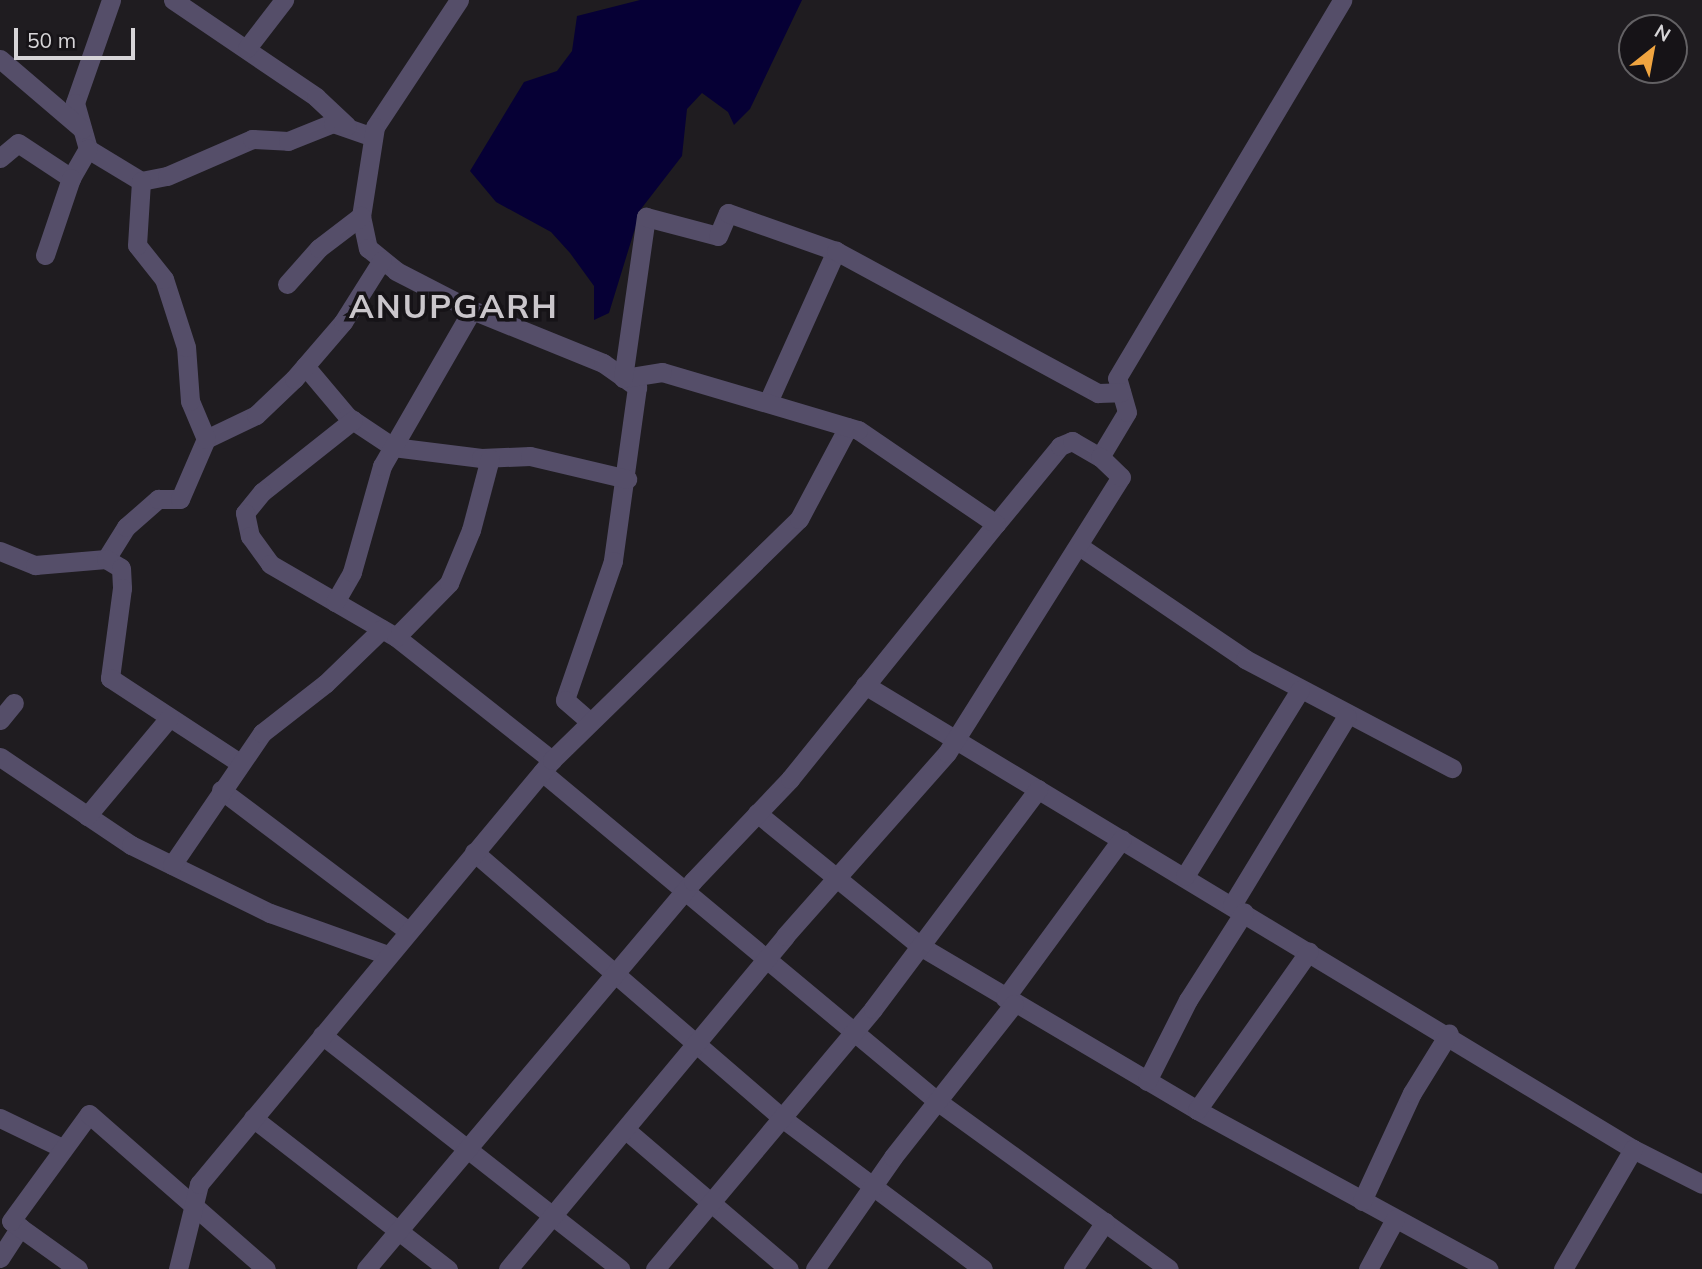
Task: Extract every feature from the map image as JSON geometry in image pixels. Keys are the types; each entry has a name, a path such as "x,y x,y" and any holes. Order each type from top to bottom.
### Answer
{"street":[{"path":"111,0 75,103 88,149 141,181 167,176 253,139 288,141 333,123 373,137"},
{"path":"173,0 316,97 350,129"},
{"path":"247,48 284,0"},
{"path":"459,0 373,137 361,216 368,248 382,260 472,310 603,363 637,387 613,561 565,700 590,722"},
{"path":"1100,457 1127,412 1117,378 1342,0"},
{"path":"0,59 82,129"},
{"path":"0,158 18,143 71,178"},
{"path":"46,255 71,178 88,149"},
{"path":"141,181 137,245 164,279 186,347 190,401 206,439"},
{"path":"624,378 646,217 718,236 728,213 836,251 1098,393 1121,392"},
{"path":"287,284 318,248 361,216"},
{"path":"768,402 836,251"},
{"path":"106,559 127,527 158,499 180,499 206,439 256,415 305,366 343,322 382,260"},
{"path":"335,602 352,572 382,466 472,310"},
{"path":"305,366 354,420 393,447 490,458 530,456 626,479"},
{"path":"624,378 662,372 848,427 935,478 996,524"},
{"path":"354,420 262,492 245,513 250,536 270,564 388,633 547,766 684,892 937,1101 1169,1269"},
{"path":"178,1269 199,1184 547,766 799,519 848,427"},
{"path":"366,1269 684,892 757,813 865,685 1060,446 1072,441 1100,457 1121,477 954,742 833,881 508,1269"},
{"path":"172,865 262,733 449,583 471,530 490,458"},
{"path":"1079,546 1300,690 1452,768"},
{"path":"1,556 35,565 106,559 121,568 110,678 240,763"},
{"path":"865,685 954,742 1449,1033 1633,1149 1702,1184"},
{"path":"1185,876 1300,690"},
{"path":"0,720 14,703"},
{"path":"1147,1082 1238,908 1347,716"},
{"path":"87,816 169,718"},
{"path":"0,757 87,816 172,865 270,913 387,955"},
{"path":"655,1269 855,1031 1038,789"},
{"path":"221,790 408,930"},
{"path":"757,813 833,881 920,946 1147,1082 1362,1202 1489,1269"},
{"path":"815,1269 870,1189 1010,1001 1122,839"},
{"path":"474,852 782,1118 870,1189 983,1269"},
{"path":"1197,1110 1309,951"},
{"path":"1362,1202 1412,1093 1449,1033"},
{"path":"321,1035 620,1269"},
{"path":"78,1269 11,1220 89,1114 193,1209 266,1269"},
{"path":"0,1118 62,1148"},
{"path":"253,1118 448,1269"},
{"path":"625,1130 789,1269"},
{"path":"1563,1269 1633,1149"},
{"path":"1368,1269 1395,1219"},
{"path":"1073,1269 1105,1222"},
{"path":"0,1258 20,1227"}],"shaded area":[{"path":"640,0 802,0 750,109 734,125 728,112 702,93 687,109 682,156 641,209 609,313 594,320 594,286 570,253 551,232 496,202 470,171 524,82 557,71 572,51 577,16"}],"district":[{"name":"ANUPGARH","path":"454,306"}]}
